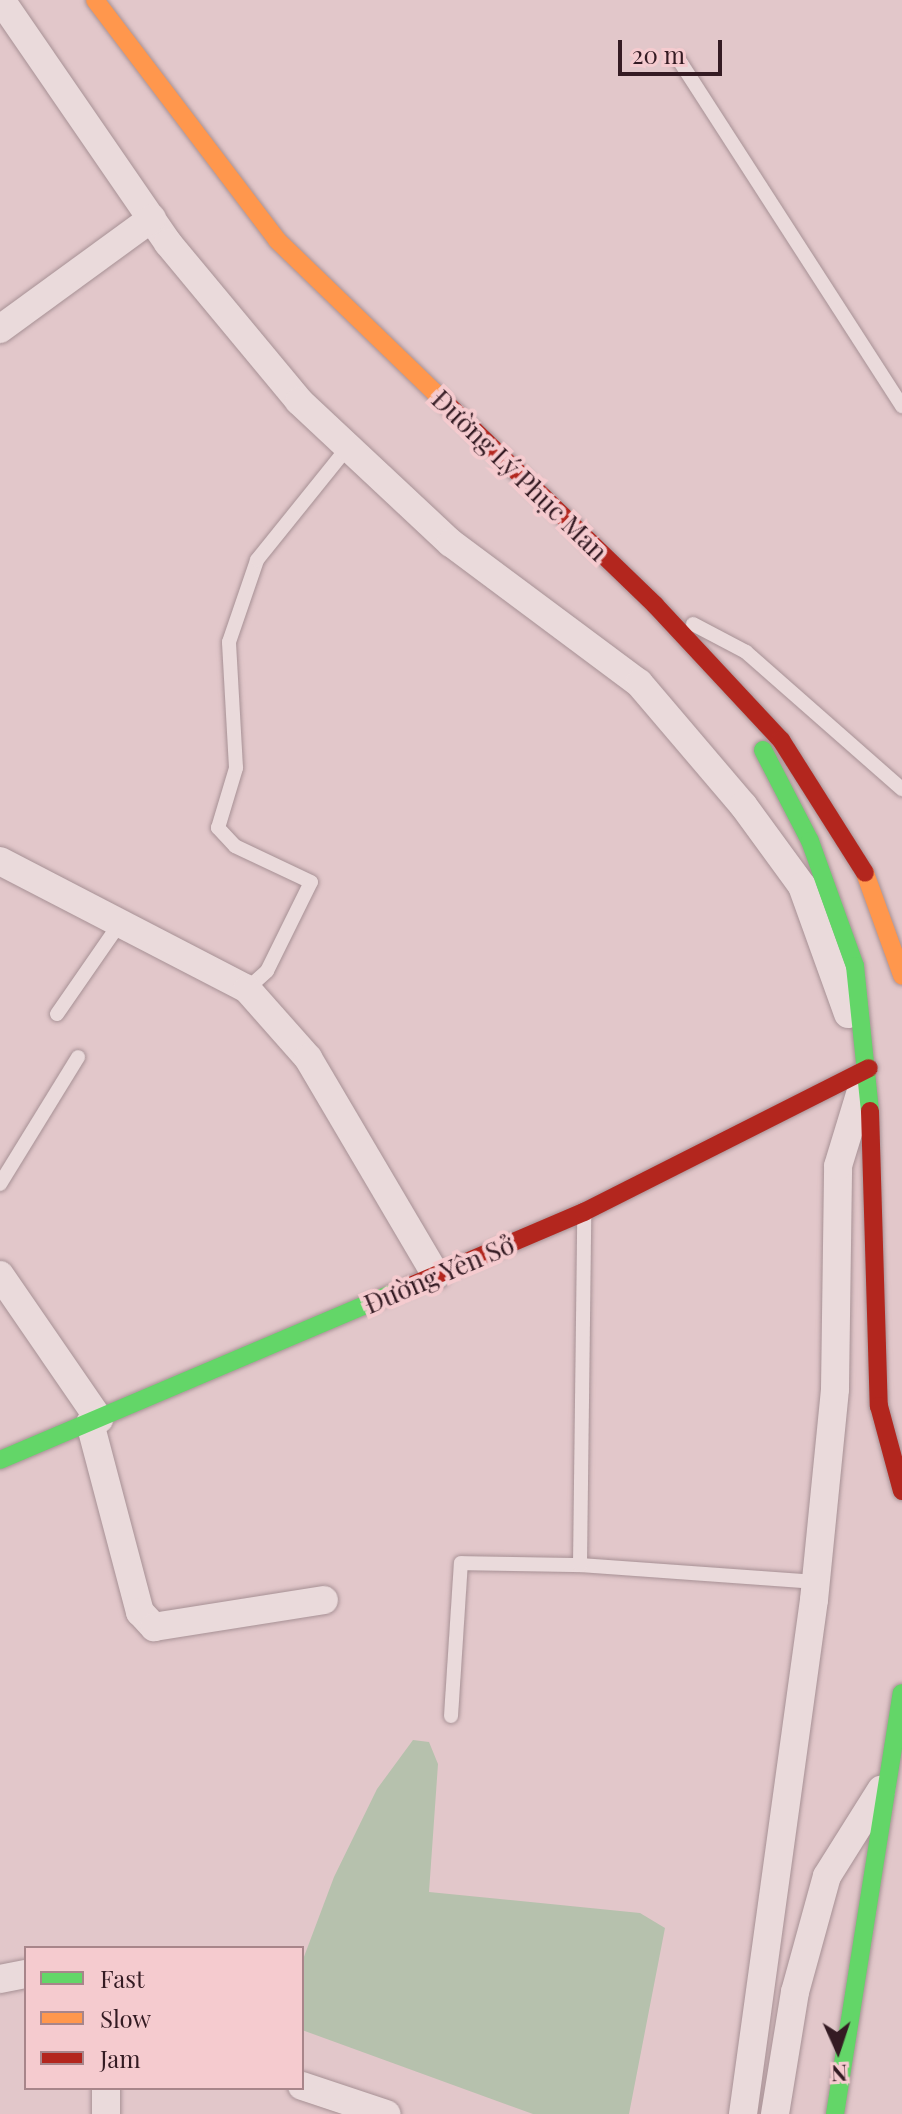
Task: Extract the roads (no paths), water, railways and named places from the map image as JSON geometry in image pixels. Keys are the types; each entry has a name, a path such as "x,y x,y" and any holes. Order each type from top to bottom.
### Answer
{"main road":[{"name":"Đường Lý Phục Man","path":"95,0 277,240 655,605 711,670 781,740 839,822 875,893 902,975"},
{"path":"711,670 765,753 839,912 855,966 869,1068 879,1406 902,1491"},
{"name":"Đường Yên Sở","path":"0,1460 584,1212 869,1068"},
{"path":"835,2114 892,1773 902,1693"}],"street":[{"path":"1,0 152,218 299,401 451,543 639,683 743,805 802,886 869,1068 838,1166 835,1389 816,1582 743,2114"},
{"path":"0,329 152,218"},
{"path":"0,861 247,989 308,1058 436,1275"},
{"path":"0,1275 94,1421 140,1612 154,1627 324,1600"},
{"path":"775,2114 795,1992 827,1876 892,1773"},
{"path":"0,1979 24,1974"},
{"path":"304,2087 348,2108 386,2114"},
{"path":"106,2090 106,2114"}],"lane":[{"path":"679,60 902,406"},
{"path":"247,989 267,971 311,882 235,846 218,828 236,768 229,642 257,560 348,447"},
{"path":"655,605 746,652 902,789"},
{"path":"57,1014 120,923"},
{"path":"0,1184 78,1057"},
{"path":"580,1565 584,1212"},
{"path":"451,1716 461,1563 580,1565 816,1582"}]}
